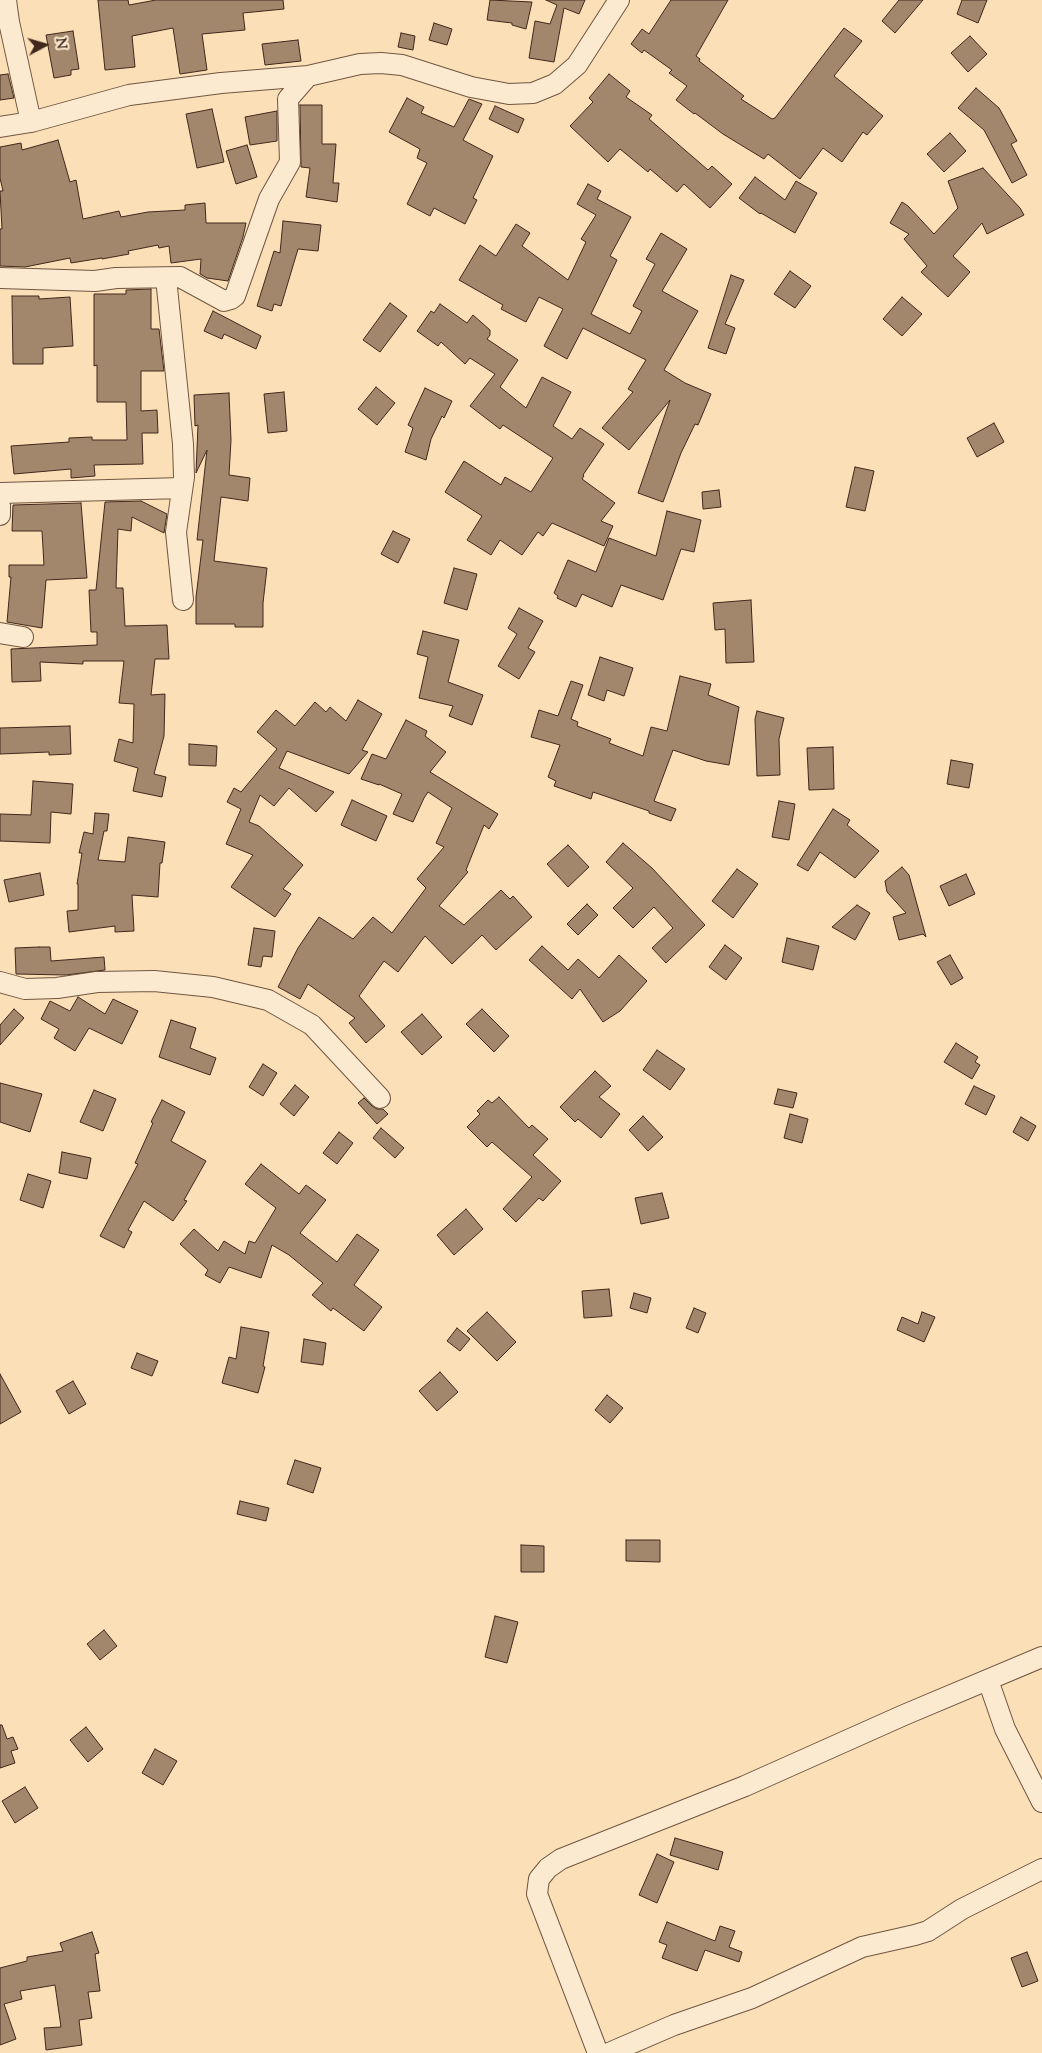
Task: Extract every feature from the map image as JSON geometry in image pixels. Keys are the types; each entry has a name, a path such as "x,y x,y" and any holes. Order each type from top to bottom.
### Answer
{"street":[{"path":"6,0 31,122"},
{"path":"0,128 31,122 129,95 204,85 308,76 360,64 402,64 471,87 509,94 533,93 555,84 577,65 619,0"},
{"path":"0,278 96,281 180,277 224,301 236,296 269,199 290,162 288,99 308,76"},
{"path":"166,278 181,418 184,477 176,532 183,600"},
{"path":"0,493 182,488"},
{"path":"0,505 0,515"},
{"path":"0,633 24,637"},
{"path":"0,982 25,989 57,988 97,982 154,981 213,987 268,1000 312,1025 380,1098"},
{"path":"598,2053 537,1894 539,1879 548,1868 570,1856 745,1786 1042,1657"},
{"path":"988,1680 1006,1729 1042,1802"},
{"path":"609,2053 674,2025 752,1998 862,1947 928,1931 962,1909 1042,1869"}],"building":[{"path":"98,0 128,0 129,5 156,0 283,0 284,9 243,13 245,30 202,34 207,70 180,74 173,28 132,36 135,67 105,70"},
{"path":"490,0 532,2 526,29 512,25 512,23 487,20"},
{"path":"546,0 585,0 579,14 564,8 554,62 529,58 535,21 550,24 557,5"},
{"path":"671,0 728,0 696,56 700,59 699,61 744,96 741,99 772,119 775,118 844,28 862,41 834,76 883,116 867,135 863,132 842,162 823,148 800,179 768,154 764,159 723,134 676,100 687,86 669,73 672,70 644,50 642,53 631,44 642,29 649,34"},
{"path":"899,0 923,0 895,33 882,21"},
{"path":"962,0 987,0 978,23 957,14"},
{"path":"434,23 452,29 447,45 429,40"},
{"path":"73,31 79,69 71,70 71,75 54,78 46,35"},
{"path":"401,33 415,36 413,50 398,47"},
{"path":"970,36 987,54 968,72 951,53"},
{"path":"298,40 301,61 265,65 262,44"},
{"path":"8,74 14,98 0,100 0,75"},
{"path":"609,74 630,91 626,97 652,115 649,119 708,170 712,166 732,184 710,208 684,184 677,192 650,169 648,172 620,149 608,162 570,126 593,102 589,98"},
{"path":"976,88 999,108 1017,141 1011,144 1027,175 1012,183 984,130 958,108"},
{"path":"407,98 424,107 421,113 454,127 469,99 482,104 463,140 493,156 473,198 477,200 465,224 434,208 430,216 407,204 427,163 417,158 420,149 389,132"},
{"path":"300,105 322,105 322,144 336,144 333,183 339,183 337,202 306,197 310,168 301,167"},
{"path":"495,106 524,119 518,133 489,119"},
{"path":"212,109 224,162 197,168 186,114"},
{"path":"277,111 277,141 250,145 245,117"},
{"path":"950,133 966,151 944,172 927,154"},
{"path":"58,140 70,182 76,180 83,219 119,211 121,217 148,212 185,210 185,205 205,203 206,223 246,223 228,281 207,278 200,274 201,259 171,263 169,246 159,248 158,245 128,251 129,254 102,259 71,263 70,258 25,267 0,266 0,229 2,229 0,191 3,191 0,178 0,147 21,143 22,150"},
{"path":"247,145 257,177 236,184 226,151"},
{"path":"983,168 1020,208 1024,215 987,234 982,223 953,256 970,272 948,297 921,272 927,266 904,239 909,234 890,223 902,202 934,234 958,208 948,181"},
{"path":"755,177 785,200 796,181 817,193 795,233 760,214 739,198"},
{"path":"588,184 601,191 597,199 631,217 610,256 617,260 591,314 630,334 642,311 633,306 655,264 646,259 661,233 687,249 662,291 698,311 664,370 685,383 711,394 698,425 695,424 681,453 663,502 638,493 670,400 629,450 602,428 633,392 628,389 646,360 583,328 567,359 544,346 563,309 539,297 526,322 501,309 503,305 459,280 480,245 496,256 516,224 530,233 522,246 568,280 586,242 581,239 596,215 577,204"},
{"path":"283,221 321,225 318,251 298,249 281,306 274,304 272,311 257,306 274,251 280,253"},
{"path":"790,271 811,286 795,308 774,294"},
{"path":"731,275 744,280 725,324 735,328 726,354 708,348"},
{"path":"151,289 151,329 159,329 164,371 141,371 141,411 157,410 158,433 142,433 143,464 94,465 95,476 71,478 71,469 14,474 11,446 69,442 69,438 92,437 92,440 127,440 126,402 97,402 97,365 94,366 94,294 126,294 126,290"},
{"path":"12,296 39,296 39,299 70,297 73,346 43,348 43,364 13,364"},
{"path":"902,297 922,314 902,336 883,319"},
{"path":"390,303 407,316 380,352 363,340"},
{"path":"440,304 467,323 473,315 490,330 490,335 487,339 518,360 500,387 526,408 542,377 571,392 553,426 572,439 580,428 604,444 582,479 615,503 601,521 613,526 604,546 552,523 543,536 538,532 522,555 500,540 491,555 467,540 482,516 445,492 464,461 501,485 505,477 531,492 553,458 503,425 500,429 470,406 495,374 470,358 465,364 441,342 438,346 417,331 431,311 434,313"},
{"path":"213,311 261,336 256,349 224,334 222,339 204,331"},
{"path":"376,387 395,403 377,425 358,409"},
{"path":"425,388 452,401 431,439 426,460 405,452 413,428 408,425"},
{"path":"284,392 287,431 268,433 264,394"},
{"path":"229,393 231,440 229,475 250,478 248,501 221,497 214,561 267,568 263,603 263,627 235,627 235,624 196,624 196,597 203,540 197,540 207,450 196,473 198,425 195,426 194,395"},
{"path":"994,423 1004,442 977,457 967,438"},
{"path":"855,467 874,471 865,511 846,507"},
{"path":"719,490 721,507 703,509 702,492"},
{"path":"141,501 167,514 164,533 132,517 131,531 118,529 116,588 123,588 125,626 167,625 169,659 155,659 151,695 165,694 164,736 154,774 166,777 162,797 133,791 138,768 114,761 119,739 133,743 134,704 119,703 124,661 83,661 83,664 40,662 41,681 12,682 11,649 97,645 97,632 91,632 89,590 96,590 105,502"},
{"path":"81,503 87,578 46,580 42,628 7,622 11,577 9,577 9,565 44,565 42,531 12,531 13,505"},
{"path":"667,511 701,520 694,552 681,549 663,600 621,585 612,607 582,594 576,607 557,598 558,596 554,593 568,560 596,572 609,538 656,556"},
{"path":"393,531 410,539 398,563 381,554"},
{"path":"454,568 477,574 467,610 444,603"},
{"path":"751,600 754,662 726,663 725,629 715,630 713,603"},
{"path":"519,608 543,621 528,648 535,652 519,679 498,666 517,634 508,628"},
{"path":"423,631 459,640 448,682 483,695 472,725 449,716 453,706 419,698 428,657 417,654"},
{"path":"600,657 633,668 624,696 607,690 604,701 588,695"},
{"path":"680,676 711,684 708,695 739,707 729,765 706,761 673,750 654,801 676,809 671,821 649,813 649,811 593,792 591,799 554,786 556,781 548,777 560,745 531,737 539,710 558,716 571,681 583,685 571,719 578,722 577,726 611,739 609,743 643,756 651,727 667,731"},
{"path":"358,700 382,714 362,750 368,752 349,774 287,751 279,768 334,792 316,812 289,788 274,806 260,795 249,822 259,826 303,865 283,889 291,894 275,917 231,887 253,855 226,844 241,809 227,802 234,788 241,792 277,749 257,732 276,710 295,726 315,702 326,712 330,707 346,721"},
{"path":"757,711 784,718 779,739 780,775 757,776 755,719"},
{"path":"406,720 427,731 425,736 446,752 430,772 498,814 489,829 484,825 466,870 468,872 439,906 464,925 501,890 510,899 513,896 532,917 496,950 482,935 452,964 425,936 398,972 384,961 359,996 385,1026 366,1043 349,1023 355,1018 308,984 300,999 278,987 298,948 319,917 353,939 373,917 392,933 426,888 417,879 444,847 436,843 452,808 428,792 413,822 393,814 402,794 361,779 372,754 386,759"},
{"path":"70,726 71,754 49,755 49,752 0,754 0,728"},
{"path":"189,744 217,746 216,766 189,765"},
{"path":"833,747 834,789 809,790 807,748"},
{"path":"951,760 973,764 969,788 947,784"},
{"path":"33,781 73,784 71,814 51,812 50,843 0,841 0,814 31,815"},
{"path":"352,800 387,816 376,841 341,825"},
{"path":"779,801 795,804 789,840 772,837"},
{"path":"833,809 850,820 847,825 879,851 855,878 820,852 808,871 797,865"},
{"path":"95,813 109,814 107,831 104,831 98,860 125,862 128,837 165,842 162,863 160,863 158,897 132,895 134,931 115,932 115,926 69,932 67,911 78,910 77,884 82,853 79,853 84,832 93,834"},
{"path":"623,843 652,868 705,925 666,963 652,948 673,928 654,907 633,928 613,908 633,888 606,862"},
{"path":"568,845 589,867 568,887 547,864"},
{"path":"902,867 909,875 926,937 923,934 899,940 893,917 906,913 887,892 885,881"},
{"path":"737,869 758,884 733,918 712,901"},
{"path":"40,873 44,895 9,902 4,880"},
{"path":"966,874 975,894 949,906 940,886"},
{"path":"587,904 598,915 578,935 567,924"},
{"path":"857,905 870,913 855,940 832,927"},
{"path":"254,928 275,931 272,957 263,956 261,967 248,965"},
{"path":"787,938 819,946 813,970 782,962"},
{"path":"725,945 742,958 726,980 709,967"},
{"path":"542,946 568,970 578,959 599,978 619,955 647,981 620,1011 603,1022 580,989 572,999 529,960"},
{"path":"50,947 51,961 104,957 105,970 66,975 16,974 15,948"},
{"path":"950,955 963,978 951,985 937,962"},
{"path":"78,997 105,1014 113,999 138,1011 122,1044 89,1028 75,1051 54,1038 59,1029 41,1019 50,1001 70,1011"},
{"path":"14,1009 24,1018 0,1045 0,1025"},
{"path":"482,1009 509,1036 494,1052 466,1024"},
{"path":"422,1014 442,1037 422,1055 401,1032"},
{"path":"171,1020 196,1028 190,1048 216,1058 210,1075 159,1057"},
{"path":"956,1043 978,1057 975,1062 980,1065 972,1079 944,1062"},
{"path":"657,1050 685,1069 670,1090 643,1070"},
{"path":"263,1064 277,1073 263,1096 249,1087"},
{"path":"595,1071 611,1086 599,1097 620,1114 601,1138 578,1119 575,1122 560,1107"},
{"path":"0,1083 42,1094 30,1132 0,1122"},
{"path":"295,1085 309,1097 294,1116 280,1104"},
{"path":"974,1086 995,1096 986,1115 965,1104"},
{"path":"778,1089 797,1093 793,1108 774,1104"},
{"path":"94,1090 116,1099 103,1131 80,1122"},
{"path":"499,1097 529,1128 532,1125 548,1139 533,1155 561,1181 543,1201 539,1198 516,1222 503,1209 532,1177 492,1142 487,1147 467,1127 480,1114 477,1111 488,1100 492,1103"},
{"path":"364,1098 372,1106 377,1109 383,1109 388,1114 377,1124 358,1103"},
{"path":"162,1100 185,1112 171,1141 206,1161 184,1200 187,1201 173,1221 144,1201 128,1230 132,1232 124,1248 100,1236 138,1164 135,1163"},
{"path":"790,1114 808,1119 802,1143 784,1138"},
{"path":"643,1116 663,1137 648,1151 629,1130"},
{"path":"1021,1117 1036,1126 1028,1141 1013,1132"},
{"path":"381,1128 404,1148 395,1158 373,1138"},
{"path":"339,1132 353,1143 337,1164 323,1153"},
{"path":"62,1152 91,1158 87,1179 59,1173"},
{"path":"261,1164 299,1194 306,1185 326,1200 300,1233 337,1262 357,1234 379,1250 354,1285 382,1307 364,1331 333,1308 331,1311 312,1295 323,1283 289,1255 272,1245 261,1278 229,1267 220,1283 205,1275 208,1270 180,1244 194,1229 218,1251 224,1241 245,1254 249,1241 255,1243 276,1208 245,1184"},
{"path":"28,1174 51,1181 43,1208 20,1200"},
{"path":"662,1193 669,1218 641,1224 635,1198"},
{"path":"466,1209 483,1229 454,1255 437,1235"},
{"path":"609,1289 612,1316 584,1318 582,1291"},
{"path":"634,1293 651,1298 647,1313 630,1308"},
{"path":"694,1308 706,1313 698,1333 686,1328"},
{"path":"487,1312 516,1342 497,1361 467,1331"},
{"path":"922,1312 935,1317 924,1342 897,1330 902,1317 918,1324"},
{"path":"241,1327 269,1332 263,1366 265,1367 258,1393 222,1383 229,1357 236,1359"},
{"path":"457,1328 470,1339 460,1351 447,1341"},
{"path":"304,1339 326,1343 323,1365 301,1362"},
{"path":"137,1353 158,1361 152,1376 131,1368"},
{"path":"440,1372 458,1392 437,1411 419,1391"},
{"path":"0,1374 21,1412 0,1424"},
{"path":"73,1381 86,1404 69,1414 56,1391"},
{"path":"607,1395 623,1408 610,1423 595,1410"},
{"path":"295,1460 321,1468 313,1493 287,1484"},
{"path":"240,1501 269,1508 266,1521 237,1514"},
{"path":"626,1540 660,1540 660,1562 626,1561"},
{"path":"521,1545 544,1546 544,1572 521,1572"},
{"path":"495,1616 518,1622 507,1663 485,1657"},
{"path":"104,1630 117,1646 100,1660 87,1644"},
{"path":"0,1725 2,1725 7,1739 13,1737 18,1749 11,1751 15,1763 0,1768"},
{"path":"86,1727 103,1749 88,1762 70,1740"},
{"path":"155,1749 177,1761 163,1785 142,1773"},
{"path":"25,1787 38,1808 15,1823 2,1801"},
{"path":"675,1838 723,1852 718,1870 670,1855"},
{"path":"657,1854 674,1862 657,1903 639,1895"},
{"path":"667,1922 715,1941 720,1926 735,1931 729,1947 742,1952 739,1962 705,1950 697,1971 662,1958 667,1945 659,1942"},
{"path":"92,1932 99,1953 95,1954 100,1991 88,1992 92,2018 79,2020 82,2045 46,2050 44,2028 61,2027 55,1985 20,1991 22,1999 4,2004 16,2039 0,2045 0,1968 27,1961 27,1957 63,1951 60,1943"},
{"path":"1027,1952 1038,1981 1022,1987 1011,1958"}]}
